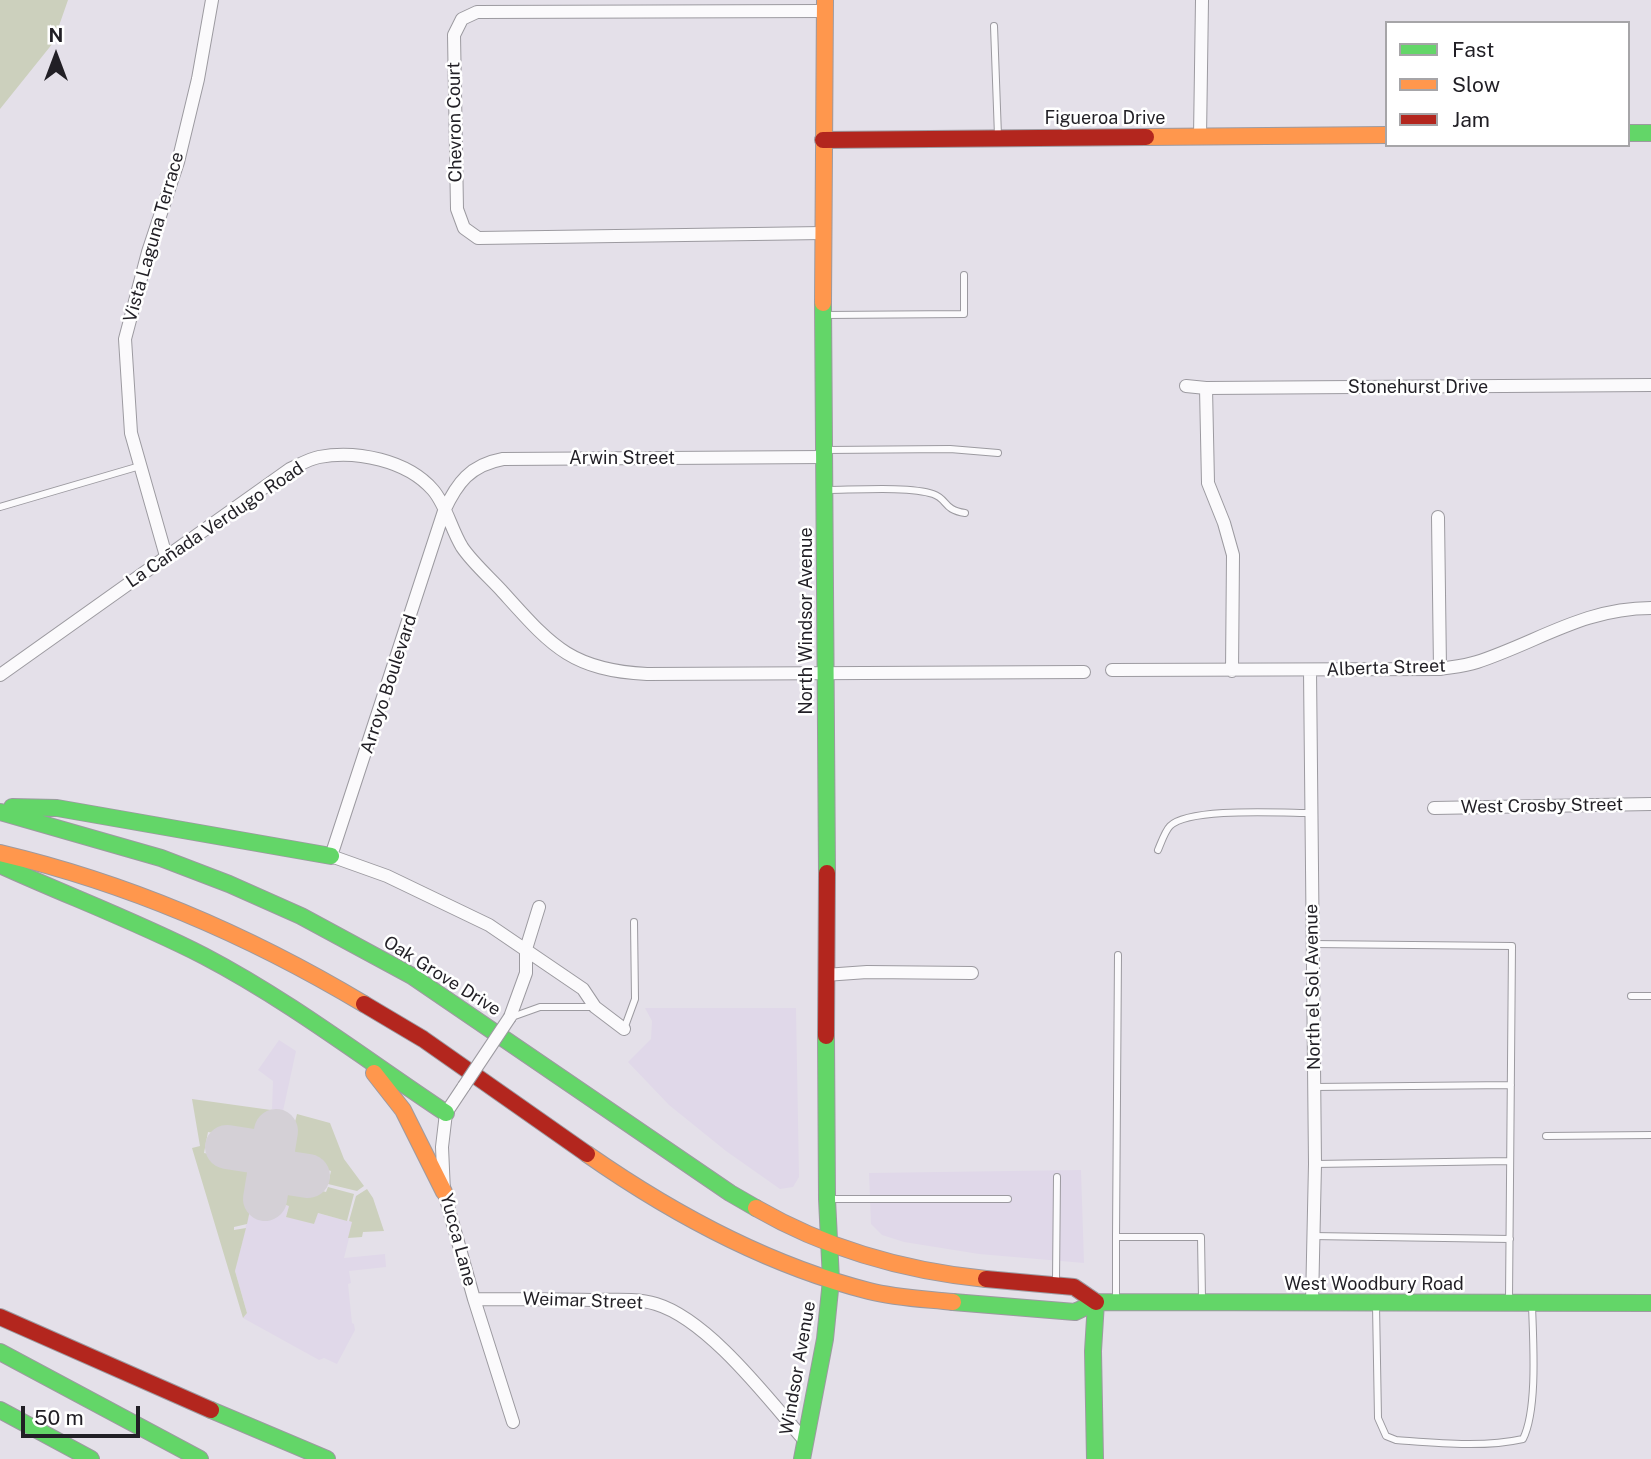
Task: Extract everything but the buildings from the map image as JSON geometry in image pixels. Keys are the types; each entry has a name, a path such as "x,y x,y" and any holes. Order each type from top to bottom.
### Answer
{"main road":[{"name":"North Windsor Avenue","path":"825,5 825,975 827,1199 830,1242"},
{"path":"1630,133 1651,133"},
{"name":"Figueroa Drive","path":"823,140 1385,135"},
{"path":"0,809 57,808 331,856"},
{"name":"Oak Grove Drive","path":"0,809 161,858 301,916 412,976 730,1193 791,1228 830,1242"},
{"path":"0,853 46,864 143,898 241,939 354,998 423,1039 596,1160 687,1216 733,1242 794,1269 831,1280"},
{"path":"0,865 190,949 285,1004 446,1113"},
{"path":"365,1060 404,1110 444,1192"},
{"name":"Windsor Avenue","path":"802,1459 825,1339 831,1280 830,1242"},
{"name":"West Woodbury Road","path":"830,1242 904,1267 955,1276 1074,1287 1096,1302"},
{"name":"West Woodbury Road","path":"831,1280 871,1292 1075,1312 1096,1302 1651,1303"},
{"path":"1095,1459 1093,1351 1096,1302"},
{"path":"0,1317 155,1387 327,1459"},
{"path":"0,1352 200,1459"},
{"path":"0,1412 63,1459"},
{"path":"0,1412 90,1459"}],"street":[{"name":"Vista Laguna Terrace","path":"166,556 131,433 125,340 144,264 178,162 198,79 212,0"},
{"path":"1200,137 1202,0"},
{"name":"Chevron Court","path":"823,233 478,238 464,228 457,209 454,34 462,19 477,12 825,5"},
{"name":"Stonehurst Drive","path":"1186,386 1651,385"},
{"path":"1206,388 1208,483 1233,555 1232,671"},
{"name":"La Cañada Verdugo Road","path":"0,675 290,469 316,458 343,454 370,457 400,467 422,479 435,492 462,548 540,633 564,653 585,664 621,673 647,674 825,673"},
{"name":"Arwin Street","path":"444,511 456,485 483,464 503,459 824,454"},
{"name":"Arroyo Boulevard","path":"331,856 444,511"},
{"path":"1438,517 1440,669"},
{"name":"Alberta Street","path":"1112,670 1440,669 1475,663 1574,621 1606,612 1651,608"},
{"name":"North el Sol Avenue","path":"1310,670 1315,1164 1312,1303"},
{"path":"825,673 1083,672"},
{"name":"West Crosby Street","path":"1434,808 1651,804"},
{"path":"331,856 387,876 489,925 583,989 594,1007 624,1029"},
{"name":"Yucca Lane","path":"513,1422 444,1192 442,1147 446,1113 510,1017 526,973 526,949 539,907"},
{"path":"825,975 867,972 972,973"},
{"name":"Weimar Street","path":"474,1299 626,1300 655,1303 678,1313 701,1331 738,1366 805,1441"}],"lane":[{"path":"993,26 998,138"},
{"path":"823,315 964,314 964,275"},
{"path":"824,454 950,449 998,453"},
{"path":"0,507 140,466"},
{"path":"824,490 912,491 934,494 952,512 965,513"},
{"path":"1158,850 1169,827 1182,818 1210,814 1312,813"},
{"path":"624,1029 635,999 634,922"},
{"path":"1313,944 1512,946 1509,1303"},
{"path":"1116,1302 1118,955"},
{"path":"1631,996 1651,996"},
{"path":"510,1017 540,1007 594,1007"},
{"path":"1314,1087 1511,1085"},
{"path":"1546,1136 1651,1135"},
{"path":"1315,1164 1510,1161"},
{"path":"1055,1285 1058,1177"},
{"path":"827,1199 1008,1199"},
{"path":"1312,1236 1510,1239"},
{"path":"1116,1237 1201,1237 1202,1303"},
{"path":"1376,1304 1378,1418 1386,1436 1396,1440 1483,1443 1510,1442 1523,1438 1527,1431 1532,1402 1532,1303"}],"shaded area":[{"path":"645,1008 796,1008 799,1177 793,1187 780,1189 726,1151 669,1105 628,1062 651,1039 652,1021"},
{"path":"279,1040 296,1051 283,1111 272,1109 273,1081 258,1070"},
{"path":"1081,1170 1084,1263 979,1254 904,1242 882,1235 871,1224 869,1173"},
{"path":"253,1197 289,1206 286,1216 317,1213 353,1222 344,1258 385,1254 386,1267 349,1271 351,1283 348,1284 355,1330 337,1364 324,1358 319,1360 243,1318 247,1313 235,1271"}],"green space":[{"path":"0,0 68,0 53,43 0,109"},
{"path":"192,1099 271,1110 267,1147 263,1149 228,1143 229,1136 208,1132 204,1153 225,1157 227,1150 261,1156 265,1160 258,1198 253,1197 247,1224 234,1227 234,1230 246,1228 235,1271 247,1313 243,1318 192,1148 200,1146"},
{"path":"297,1114 330,1123 344,1159 364,1186 357,1191 328,1184 331,1171 311,1165 308,1172 281,1168 277,1164 282,1132 292,1134"},
{"path":"280,1176 307,1180 305,1186 326,1192 328,1187 354,1194 347,1221 318,1213 314,1224 286,1217 289,1206 272,1201 275,1178"},
{"path":"367,1189 373,1198 384,1231 363,1232 362,1237 348,1238 352,1222 349,1221 356,1196"}],"taxiway":[{"path":"265,1199 276,1131"},
{"path":"227,1147 272,1154"},
{"path":"269,1170 308,1176"}],"traffic: fast":[{"path":"1630,133 1651,133"},
{"path":"823,303 827,873"},
{"path":"12,807 57,808 331,856"},
{"path":"0,812 161,858 301,916 412,976 730,1193 756,1208"},
{"path":"0,865 154,932 236,973 297,1011 446,1113"},
{"path":"802,1459 825,1339 831,1280 827,1199 826,1036"},
{"path":"953,1302 1075,1312 1096,1302 1651,1303"},
{"path":"1095,1459 1093,1351 1096,1302"},
{"path":"0,1352 200,1459"},
{"path":"0,1410 91,1459"},
{"path":"211,1410 327,1459"}],"traffic: slow":[{"path":"823,303 825,0"},
{"path":"1146,137 1385,135"},
{"path":"0,853 95,880 188,915 278,956 364,1004"},
{"path":"374,1073 403,1110 444,1192"},
{"path":"587,1154 687,1217 794,1267 879,1293 953,1302"},
{"path":"756,1208 810,1235 867,1256 926,1270 986,1279"}],"traffic: jam":[{"path":"823,140 1146,137"},
{"path":"826,1036 827,873"},
{"path":"364,1004 423,1039 587,1154"},
{"path":"986,1279 1074,1287 1096,1302"},
{"path":"0,1317 211,1410"}]}
